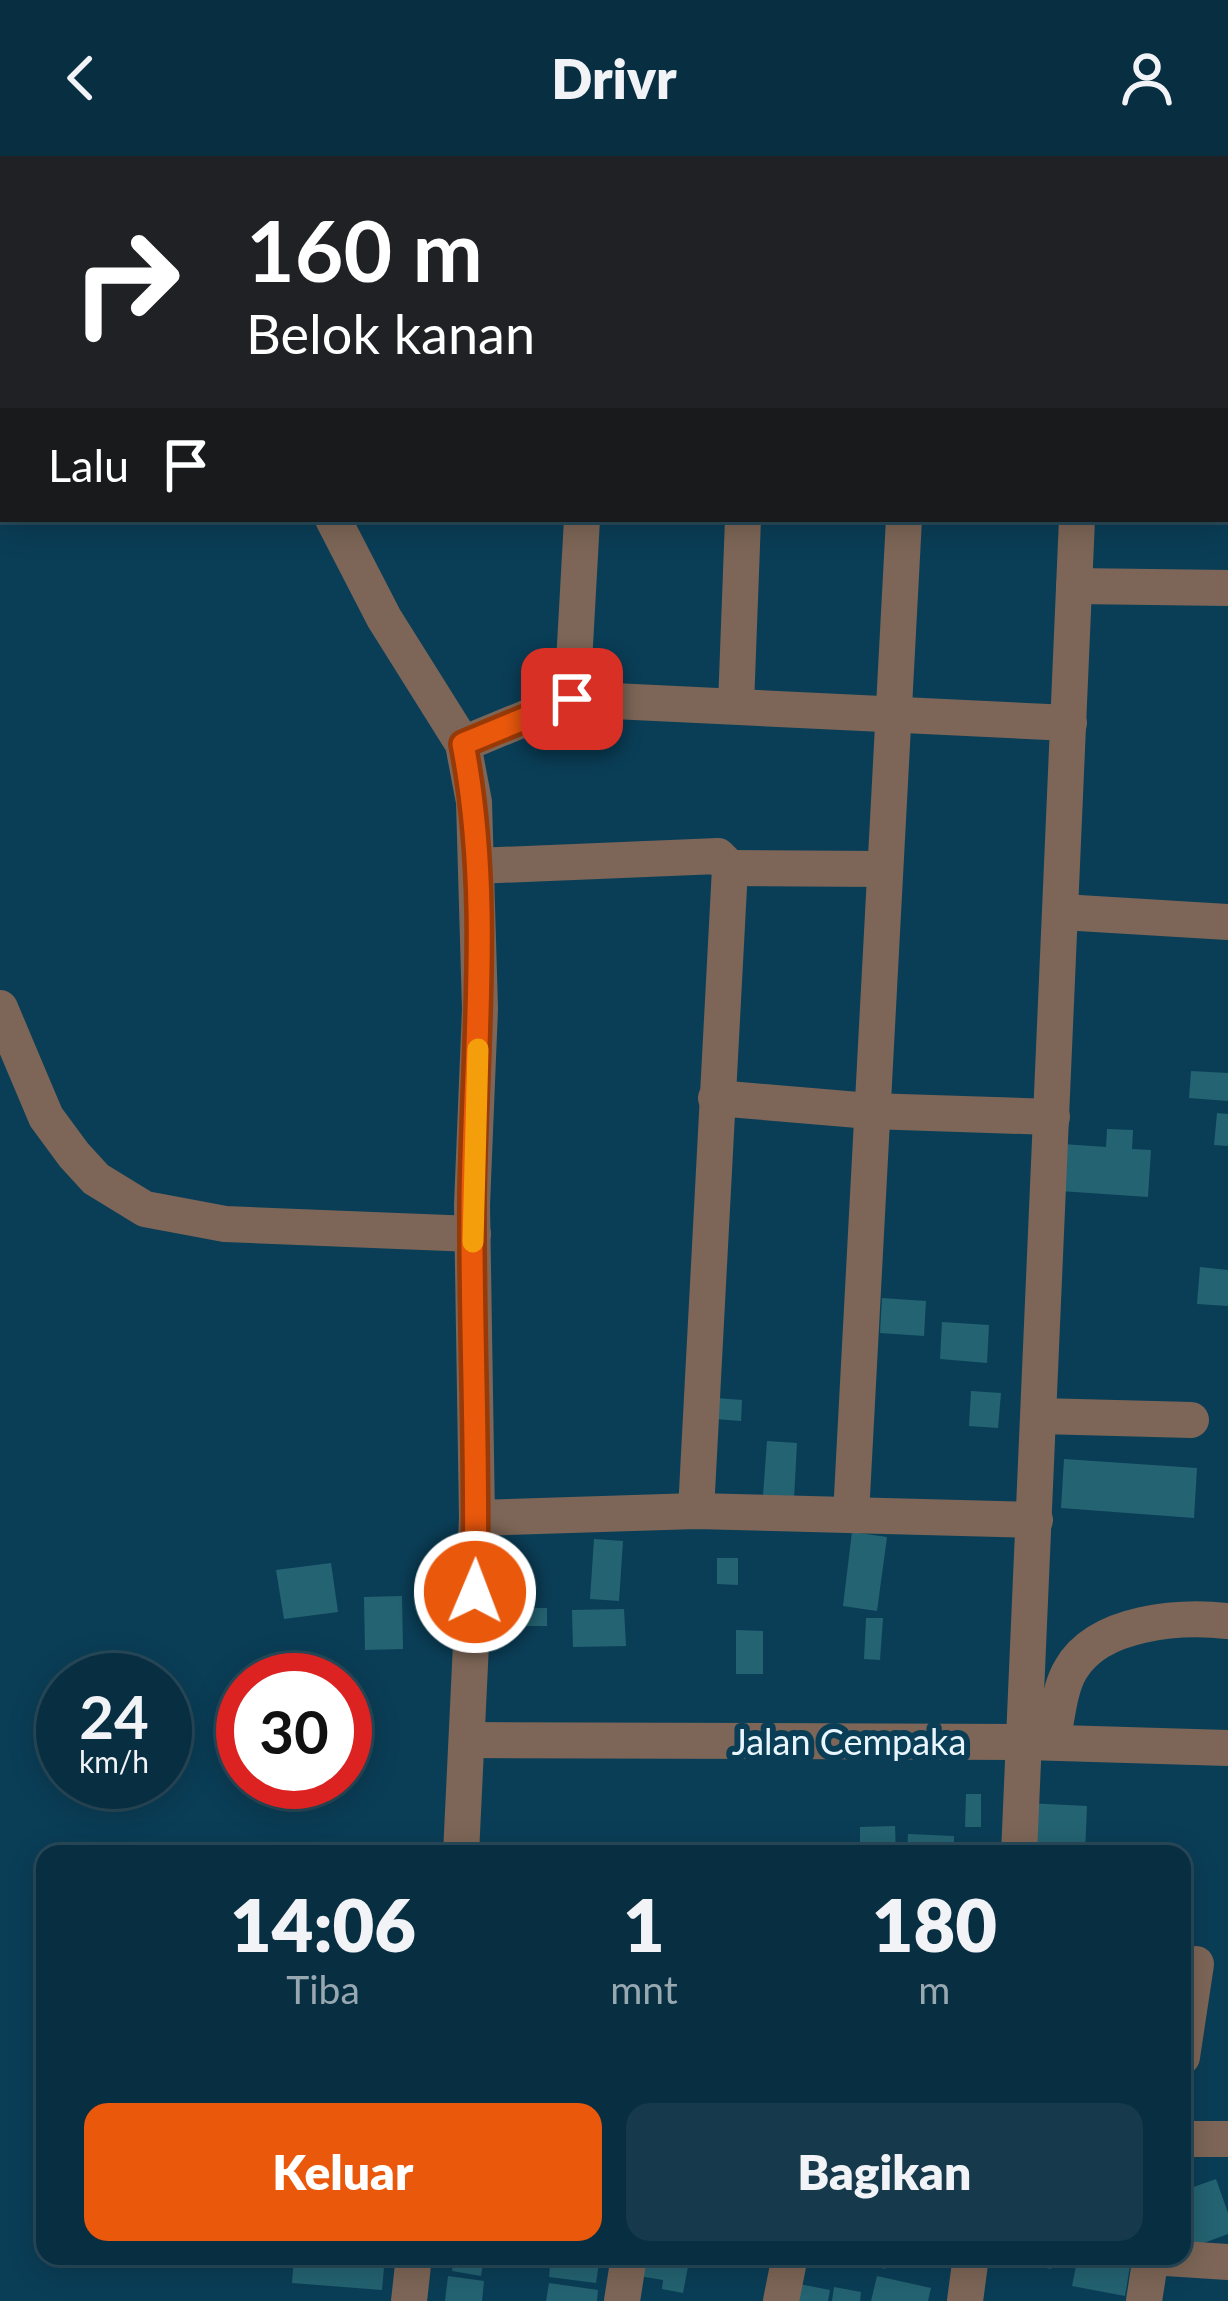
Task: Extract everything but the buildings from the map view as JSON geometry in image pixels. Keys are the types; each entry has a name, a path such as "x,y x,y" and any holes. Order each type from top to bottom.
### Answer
{"street":[{"path":"335,522 384,618 463,744 474,802 480,1009 473,1234 476,1518 470,1740 462,1845"},
{"path":"572,699 582,522"},
{"path":"736,705 743,522"},
{"path":"851,1515 904,522"},
{"path":"1021,1845 1039,1742 1035,1520 1077,522"},
{"path":"1073,586 1228,588"},
{"path":"463,744 572,699 1070,723"},
{"path":"476,866 718,856 730,868 883,869"},
{"path":"696,1511 730,868"},
{"path":"1062,912 1228,922"},
{"path":"0,1008 46,1118 96,1179 145,1209 225,1224 473,1234"},
{"path":"716,1098 870,1111 1052,1117"},
{"path":"1040,1416 1191,1420"},
{"path":"476,1518 696,1511 1035,1520"},
{"path":"1039,1742 1069,1671 1109,1638 1160,1622 1228,1621"},
{"name":"Jalan Cempaka","path":"470,1740 1039,1742 1228,1748"},
{"path":"1191,2015 1202,1964"},
{"path":"1191,2138 1228,2139"},
{"path":"1191,2259 1228,2262"},
{"path":"409,2301 413,2265"},
{"path":"622,2301 628,2265"},
{"path":"781,2301 788,2265"},
{"path":"965,2301 970,2265"},
{"path":"1144,2301 1150,2265"}],"slow traffic":[{"path":"473,1242 478,1049"}],"route":[{"path":"475,1592 472,1205 480,1009 474,802 463,744 572,699"}]}
